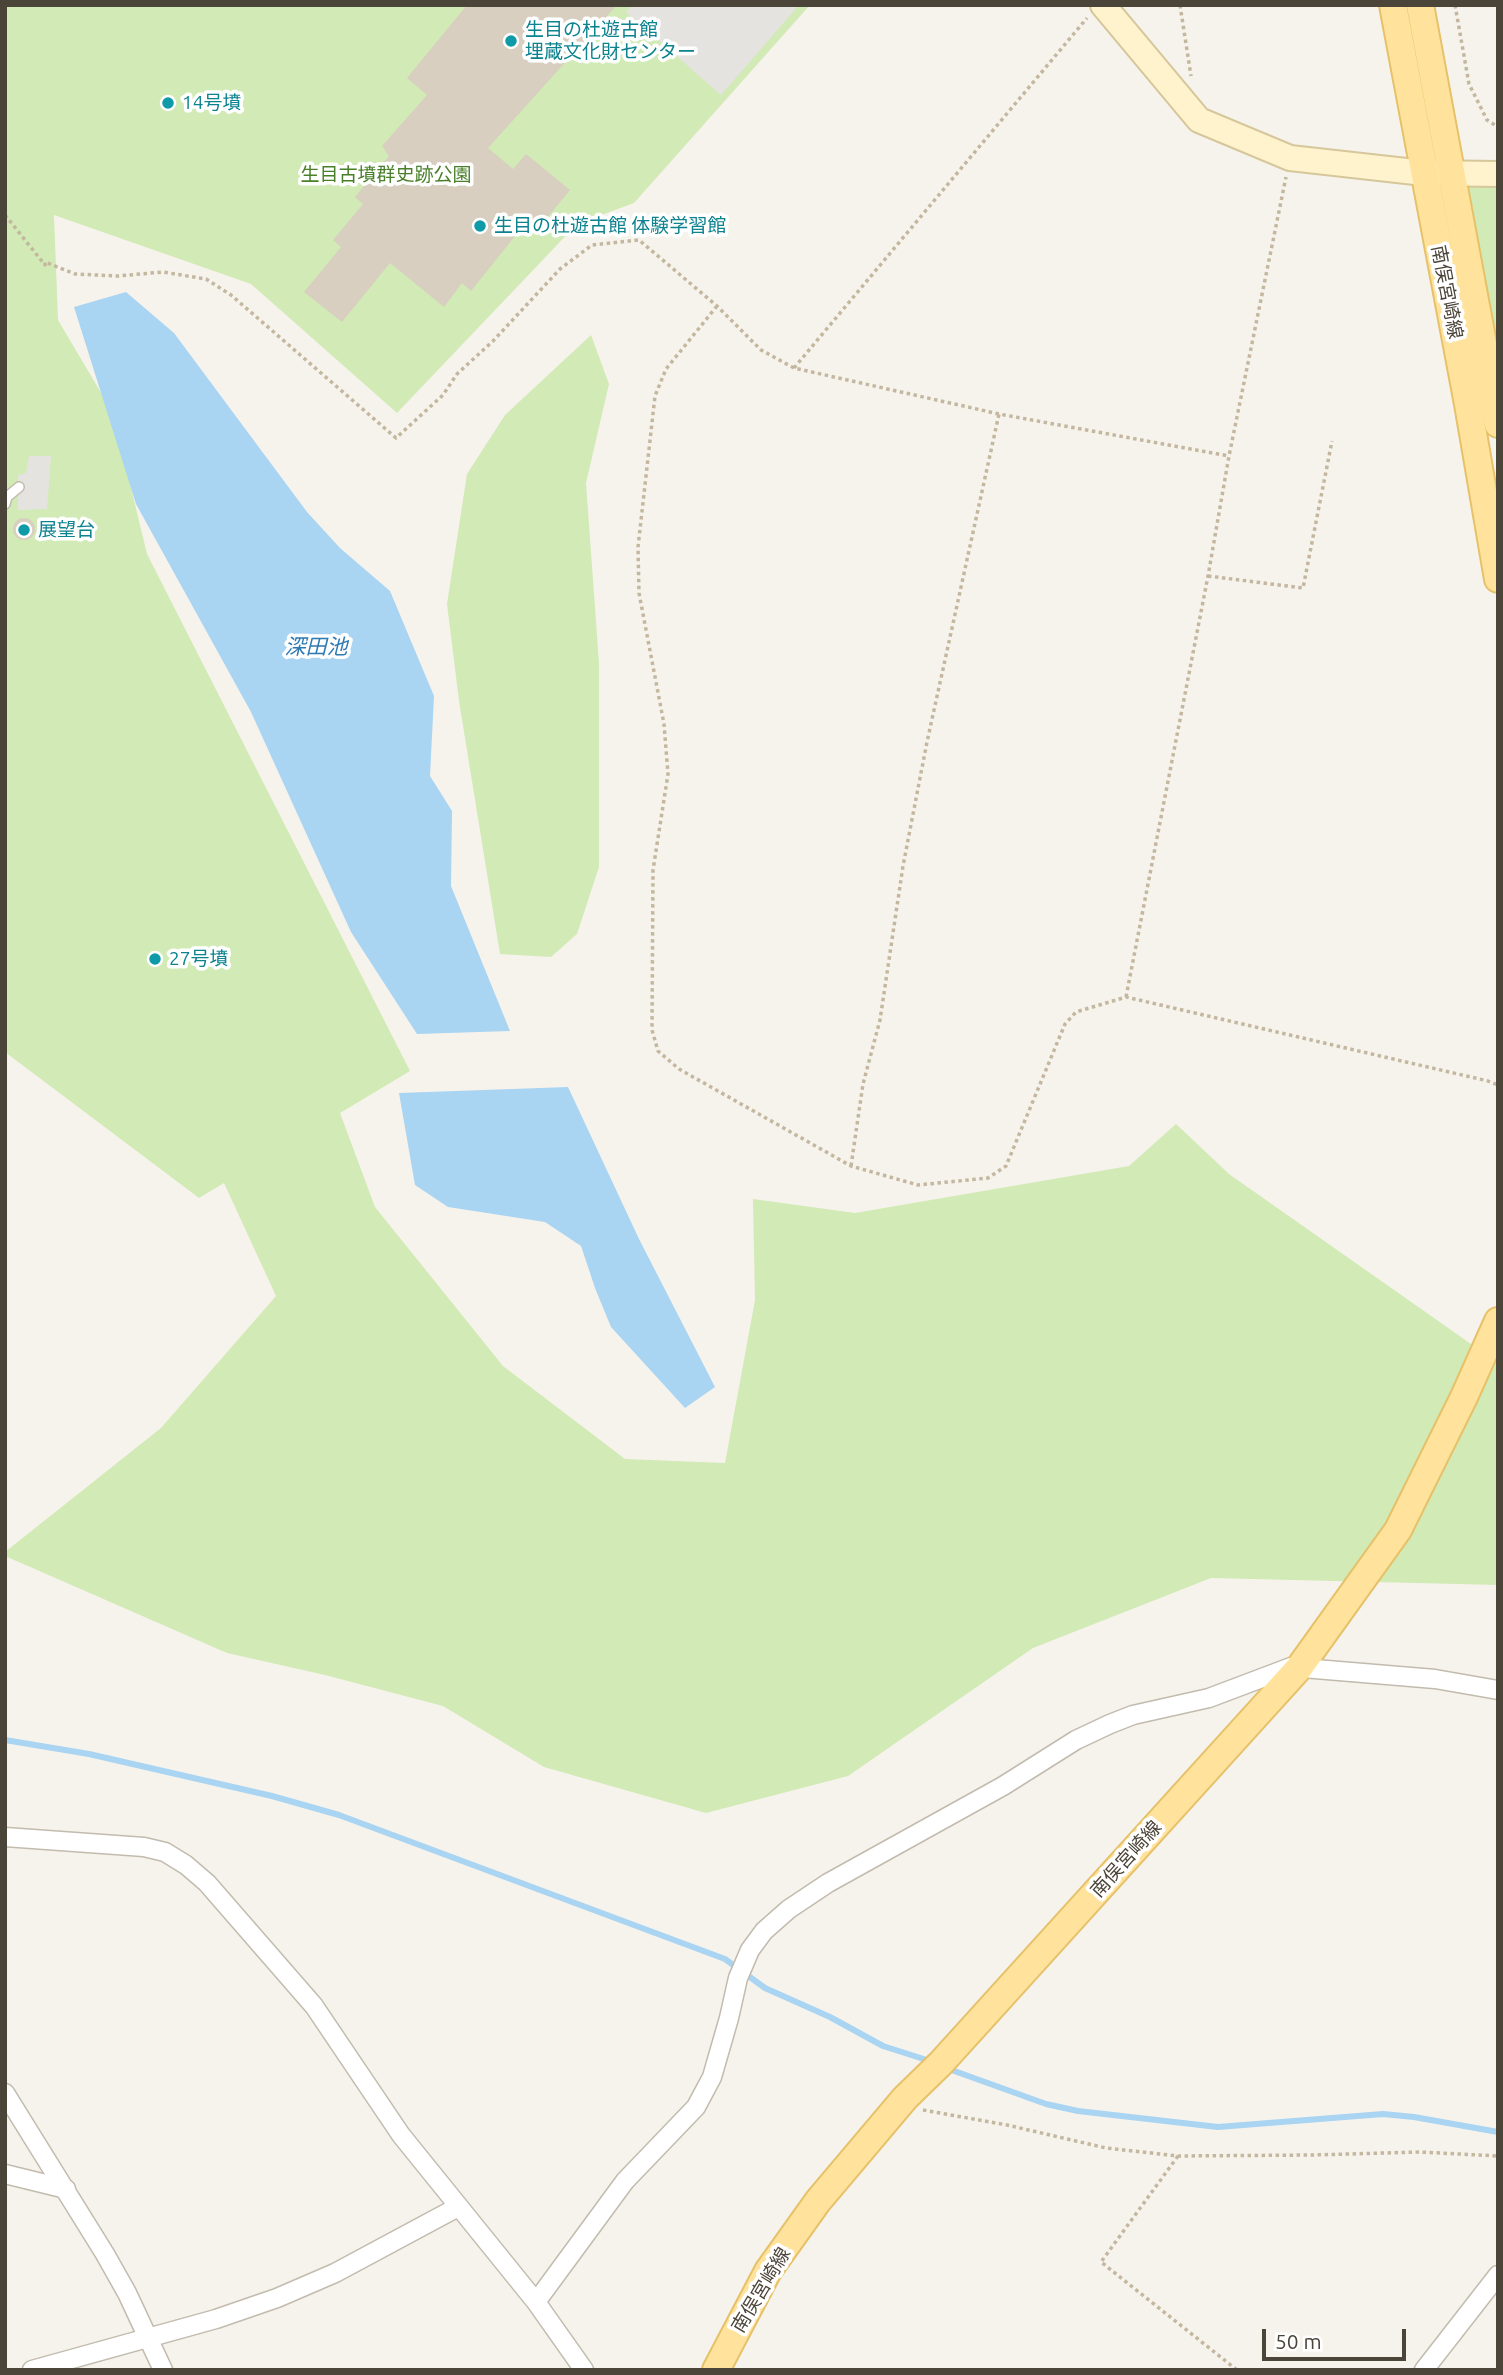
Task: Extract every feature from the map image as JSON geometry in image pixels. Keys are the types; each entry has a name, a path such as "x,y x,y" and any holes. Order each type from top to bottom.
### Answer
{"main road":[{"name":"南俣宮崎線","path":"1392,5 1437,172 1498,424"},
{"name":"南俣宮崎線","path":"1420,5 1437,172 1468,404 1498,579"},
{"name":"南俣宮崎線","path":"716,2370 768,2271 818,2202 902,2102 941,2063 1299,1668 1398,1530 1498,1321"}],"street":[{"path":"1098,9 1199,120 1290,158 1437,172 1498,174"},
{"path":"536,2302 625,2182 696,2106 712,2077 738,1978 750,1950 764,1931 789,1909 889,1848 1003,1786 1076,1740 1133,1715 1209,1698 1291,1668 1435,1679 1498,1690"},
{"path":"5,1837 144,1847 165,1852 207,1882 314,2006 401,2135 536,2302 584,2370"},
{"path":"5,2093 127,2293 163,2370"},
{"path":"5,2174 66,2189"},
{"path":"32,2370 216,2319 323,2278 458,2207"},
{"path":"1424,2370 1498,2275"}],"lane":[{"path":"5,504 7,497 19,487"}],"path":[{"path":"1180,5 1192,82"},
{"path":"1455,5 1469,84 1487,120 1498,128"},
{"path":"794,368 1098,9"},
{"path":"1126,997 1229,456 1290,158"},
{"path":"5,215 45,265 45,262 75,274 118,276 163,272 206,279 231,295 396,438 443,395 457,374 493,341 560,269 592,245 639,240 717,306 761,350 794,368 999,414 1229,456"},
{"path":"717,306 666,369 655,396 638,547 639,593 664,724 668,775 653,870 652,1030 658,1051 679,1069 850,1166 918,1185 988,1178 1006,1166 1065,1024 1076,1012 1126,997 1488,1080 1498,1085"},
{"path":"850,1166 863,1084 880,1020 903,866 925,754 999,414"},
{"path":"1208,576 1303,589 1332,440"},
{"path":"902,2102 1106,2148 1178,2156 1420,2152 1498,2156"},
{"path":"1178,2156 1101,2262 1237,2370"}],"green space":[{"name":"生目古墳群史跡公園","path":"5,5 810,5 634,203 577,224 397,413 251,284 54,215 58,320 113,413 147,554 410,1071 340,1113 375,1207 503,1366 625,1459 725,1463 755,1300 753,1199 855,1213 1129,1166 1176,1124 1229,1174 1498,1363 1498,1585 1211,1578 1033,1648 848,1776 706,1813 544,1767 443,1706 227,1653 5,1556 5,1552 161,1428 276,1296 224,1183 199,1198 5,1052"},
{"path":"1450,172 1498,174 1498,424"},
{"path":"591,335 609,384 586,483 599,663 599,867 577,934 551,957 500,954 459,701 447,604 467,474 505,415"}],"shaded area":[{"path":"632,5 799,5 721,95 626,12"},
{"path":"29,456 51,456 47,509 18,510 18,475 26,473"}],"water":[{"name":"深田池","path":"126,292 174,333 307,512 340,548 390,591 434,696 430,776 452,811 451,886 510,1031 417,1034 351,932 251,712 136,504 74,307"},
{"path":"568,1087 639,1239 715,1387 685,1408 611,1327 581,1246 545,1222 448,1207 415,1185 399,1093"}],"building":[{"path":"467,5 617,5 488,148 513,169 526,154 570,190 537,230 527,221 471,291 462,283 444,307 390,263 342,322 304,292 341,247 333,240 363,204 355,197 389,156 382,146 427,95 407,78"},
{"name":"展望台","path":"24,518 32,521 35,529 32,537 24,540 16,537 13,529 16,521"}],"waterway":[{"path":"5,1740 89,1754 272,1796 339,1815 725,1959 765,1988 830,2017 883,2046 933,2062"},
{"path":"946,2068 1046,2104 1078,2111 1218,2127 1383,2114 1498,2132"}],"place":[{"name":"生目の杜遊古館 埋蔵文化財センター","path":"511,41"},
{"name":"14号墳","path":"168,103"},
{"name":"生目の杜遊古館 体験学習館","path":"480,226"},
{"name":"展望台","path":"24,530"},
{"name":"27号墳","path":"155,959"}]}
